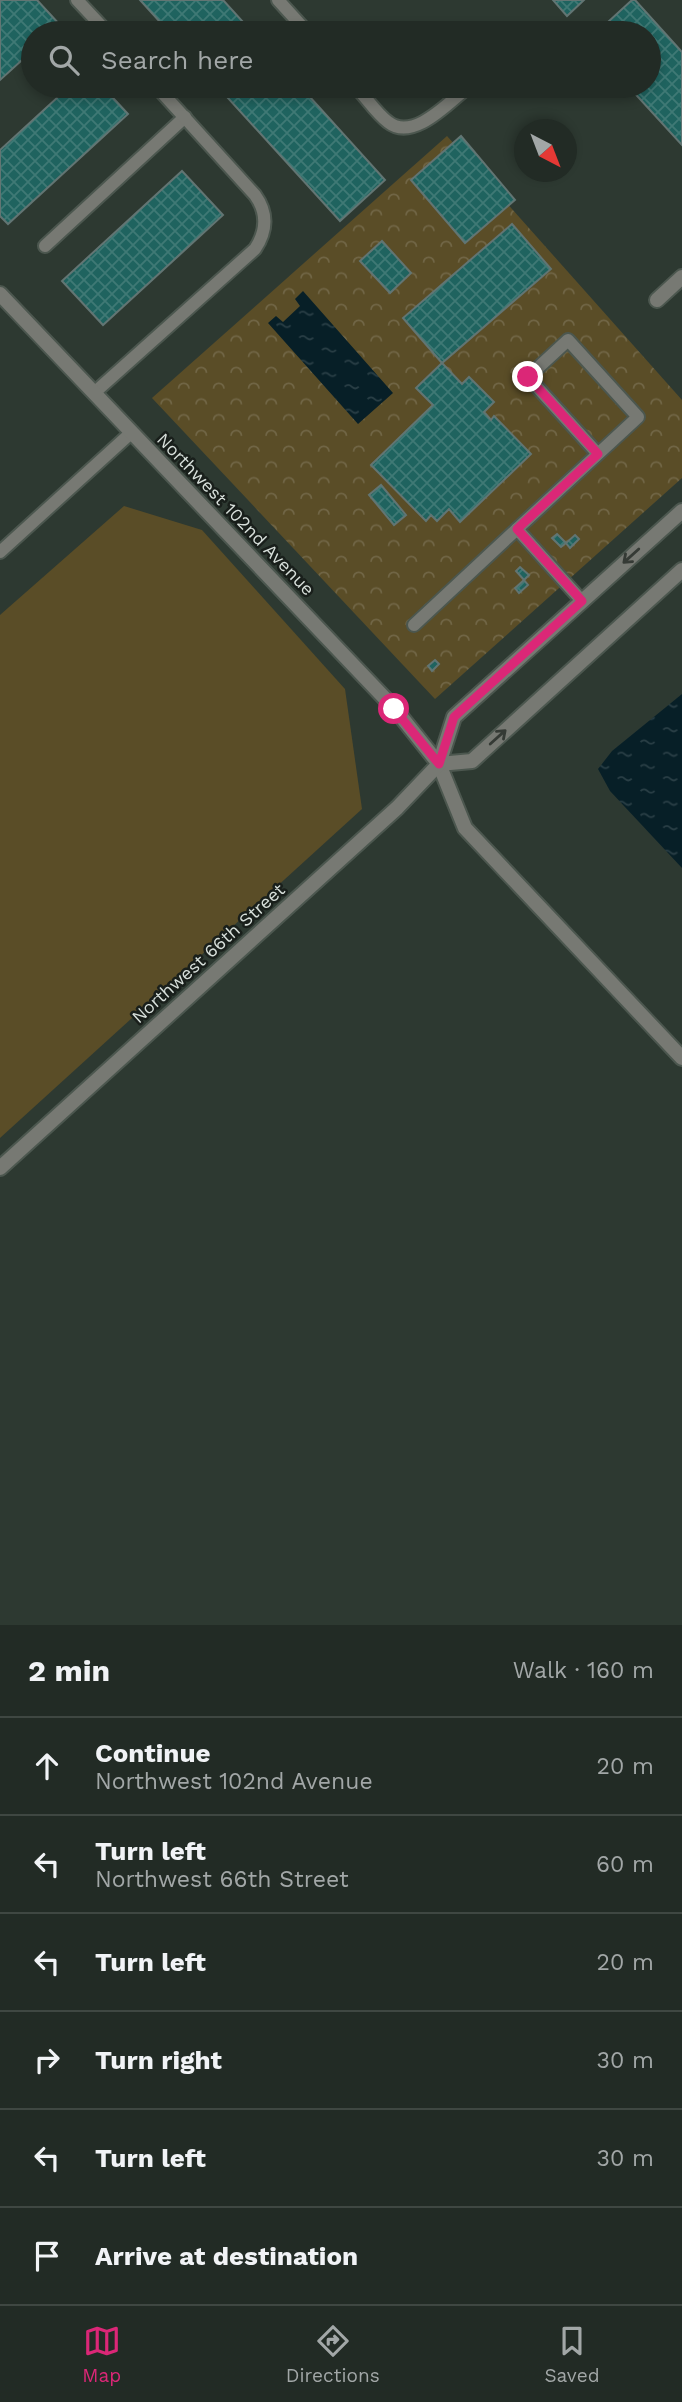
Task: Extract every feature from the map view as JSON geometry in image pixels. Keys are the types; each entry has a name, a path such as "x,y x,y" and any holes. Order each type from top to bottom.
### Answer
{"street":[{"path":"657,300 682,277"},
{"name":"Northwest 102nd Avenue","path":"0,294 394,709 439,764 465,828 682,1058"},
{"name":"Northwest 66th Street","path":"0,1168 397,807 439,764 454,717 682,511"},
{"path":"439,764 472,761 682,570"}],"lane":[{"path":"77,0 97,21"},
{"path":"278,0 297,21"},
{"path":"94,393 255,249 263,234 265,218 260,202 167,98"},
{"path":"366,98 389,123 403,130 435,115 455,98"},
{"path":"45,246 185,117"},
{"path":"414,625 638,417 568,340 528,377 598,454"},
{"path":"0,552 132,432"},
{"path":"517,529 582,601"}],"green space":[{"path":"447,136 682,400 682,478 435,699 152,398"},
{"path":"124,506 202,530 345,689 362,809 0,1138 0,615"}],"water":[{"path":"303,291 393,393 358,424 268,323 276,316 283,322 300,306 295,299"},
{"path":"682,694 682,868 610,791 598,769 612,751"}],"building":[{"path":"0,0 37,0 56,21 21,21 21,61 0,80"},
{"path":"140,0 223,0 242,21 159,21"},
{"path":"553,0 584,0 567,16"},
{"path":"635,0 654,21 609,21"},
{"path":"661,29 682,52 682,145 639,98 661,98"},
{"path":"57,98 113,98 128,114 8,224 0,216 0,150"},
{"path":"228,98 311,98 385,180 340,221"},
{"path":"461,136 515,200 465,243 411,180"},
{"path":"182,171 223,215 103,325 62,281"},
{"path":"512,224 551,269 442,363 403,318"},
{"path":"382,241 411,273 390,293 360,261"},
{"path":"442,363 462,384 469,377 494,402 484,412 491,420 494,416 531,454 460,522 449,509 437,521 431,515 426,521 371,465 433,405 416,388"},
{"path":"381,485 406,515 394,525 369,495"},
{"path":"557,534 566,543 561,547 552,538"},
{"path":"575,535 579,539 570,548 566,543"},
{"path":"520,567 529,575 524,580 516,571"},
{"path":"524,580 528,585 519,593 515,588"},
{"path":"435,660 439,664 432,671 428,666"}],"route":[{"path":"394,709 439,764 454,717 582,601 517,529 598,454 528,377"}]}
